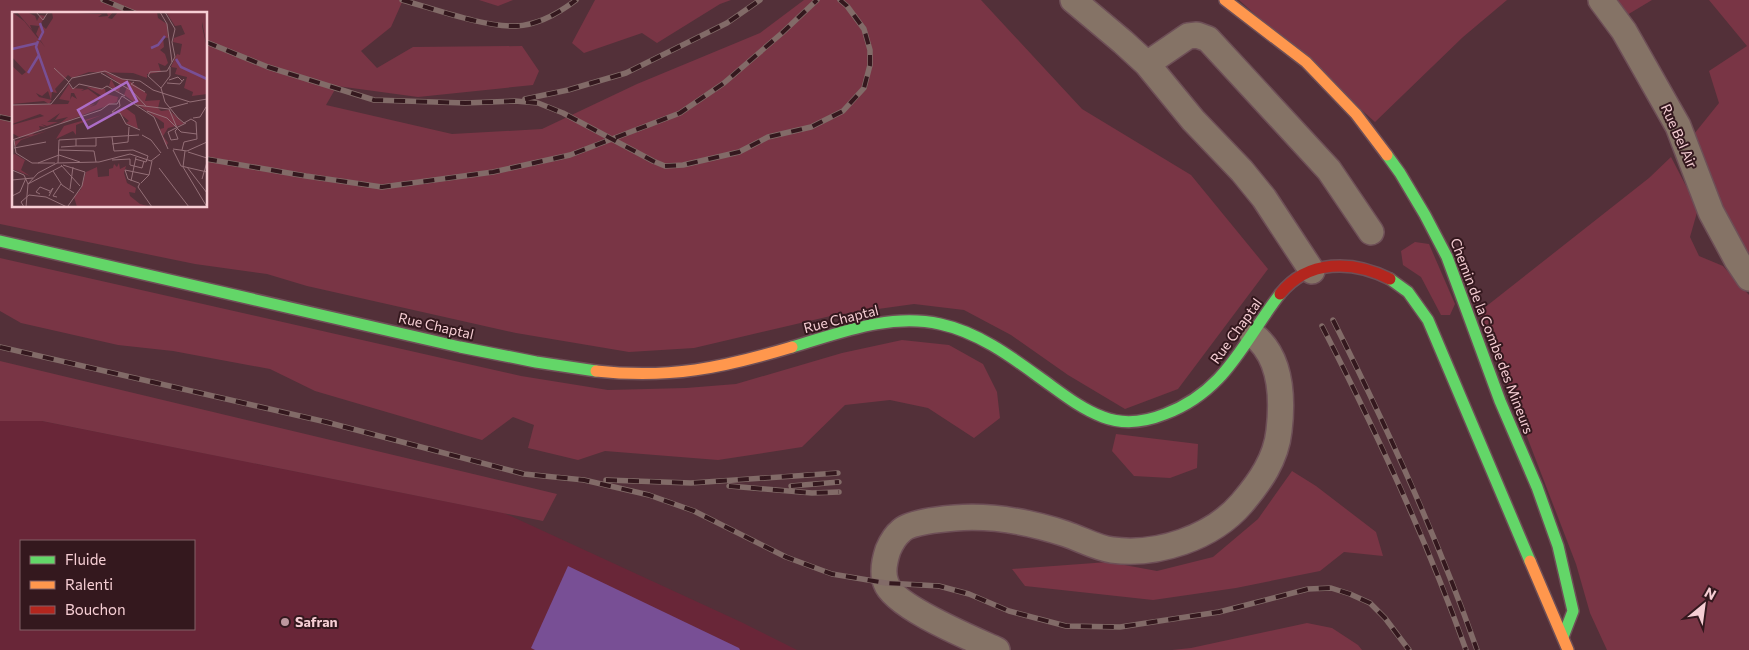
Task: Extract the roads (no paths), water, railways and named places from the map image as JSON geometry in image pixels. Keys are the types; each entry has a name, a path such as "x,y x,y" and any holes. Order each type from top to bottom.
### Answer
{"street":[{"path":"1073,0 1147,64 1193,120 1242,171 1264,198 1312,271"},
{"name":"Chemin de la Combe des Mineurs","path":"1225,0 1306,62 1356,114 1400,173 1426,215 1447,257 1500,401 1537,487 1558,546 1573,611 1563,637"},
{"name":"Rue Bel Air","path":"1601,0 1624,31 1678,126 1711,212 1749,278"},
{"path":"1147,64 1188,36 1197,35 1208,39 1329,170 1371,232"},
{"name":"Rue Chaptal","path":"0,241 491,354 612,373 697,372 739,363 856,328 892,322 919,321 949,325 977,336 1004,352 1075,403 1100,416 1123,422 1148,421 1176,412 1195,402 1213,386 1235,360 1291,282 1312,271 1328,266 1363,267 1378,272 1394,281 1415,300 1428,320 1568,650"},
{"path":"997,650 924,615 894,595 886,583 884,560 890,545 902,530 917,524 954,518 991,517 1046,528 1111,550 1145,552 1177,544 1205,532 1236,510 1255,488 1269,466 1279,437 1281,411 1278,373 1261,341 1252,334"},
{"path":"1563,637 1578,642"}],"railway":[{"path":"103,0 132,12"},
{"path":"402,0 474,21 503,26 524,25 548,18 576,0"},
{"path":"525,99 568,90 626,73 727,23 760,0"},
{"path":"208,159 382,187 493,172 570,155 680,113 724,83 817,0"},
{"path":"208,43 268,67 374,100 465,103 515,101 538,103 563,113 653,161 665,166 683,165 739,152 768,137 811,127 843,111 864,88 870,65 870,50 864,29 847,6 840,0"},
{"path":"0,117 12,120"},
{"path":"1333,320 1410,482 1462,607 1477,650"},
{"path":"1322,326 1362,405 1399,485 1451,608 1466,650"},
{"path":"0,347 326,422 524,474 584,480 649,495 694,511 786,557 832,574 886,583 939,586 969,594 1009,611 1066,626 1120,627 1219,612 1308,589 1331,588 1370,603 1385,618 1409,650"},
{"path":"606,480 691,483 838,473"},
{"path":"791,486 839,482"},
{"path":"729,486 812,493 839,492"}],"place":[{"name":"Safran","path":"285,622"}]}
